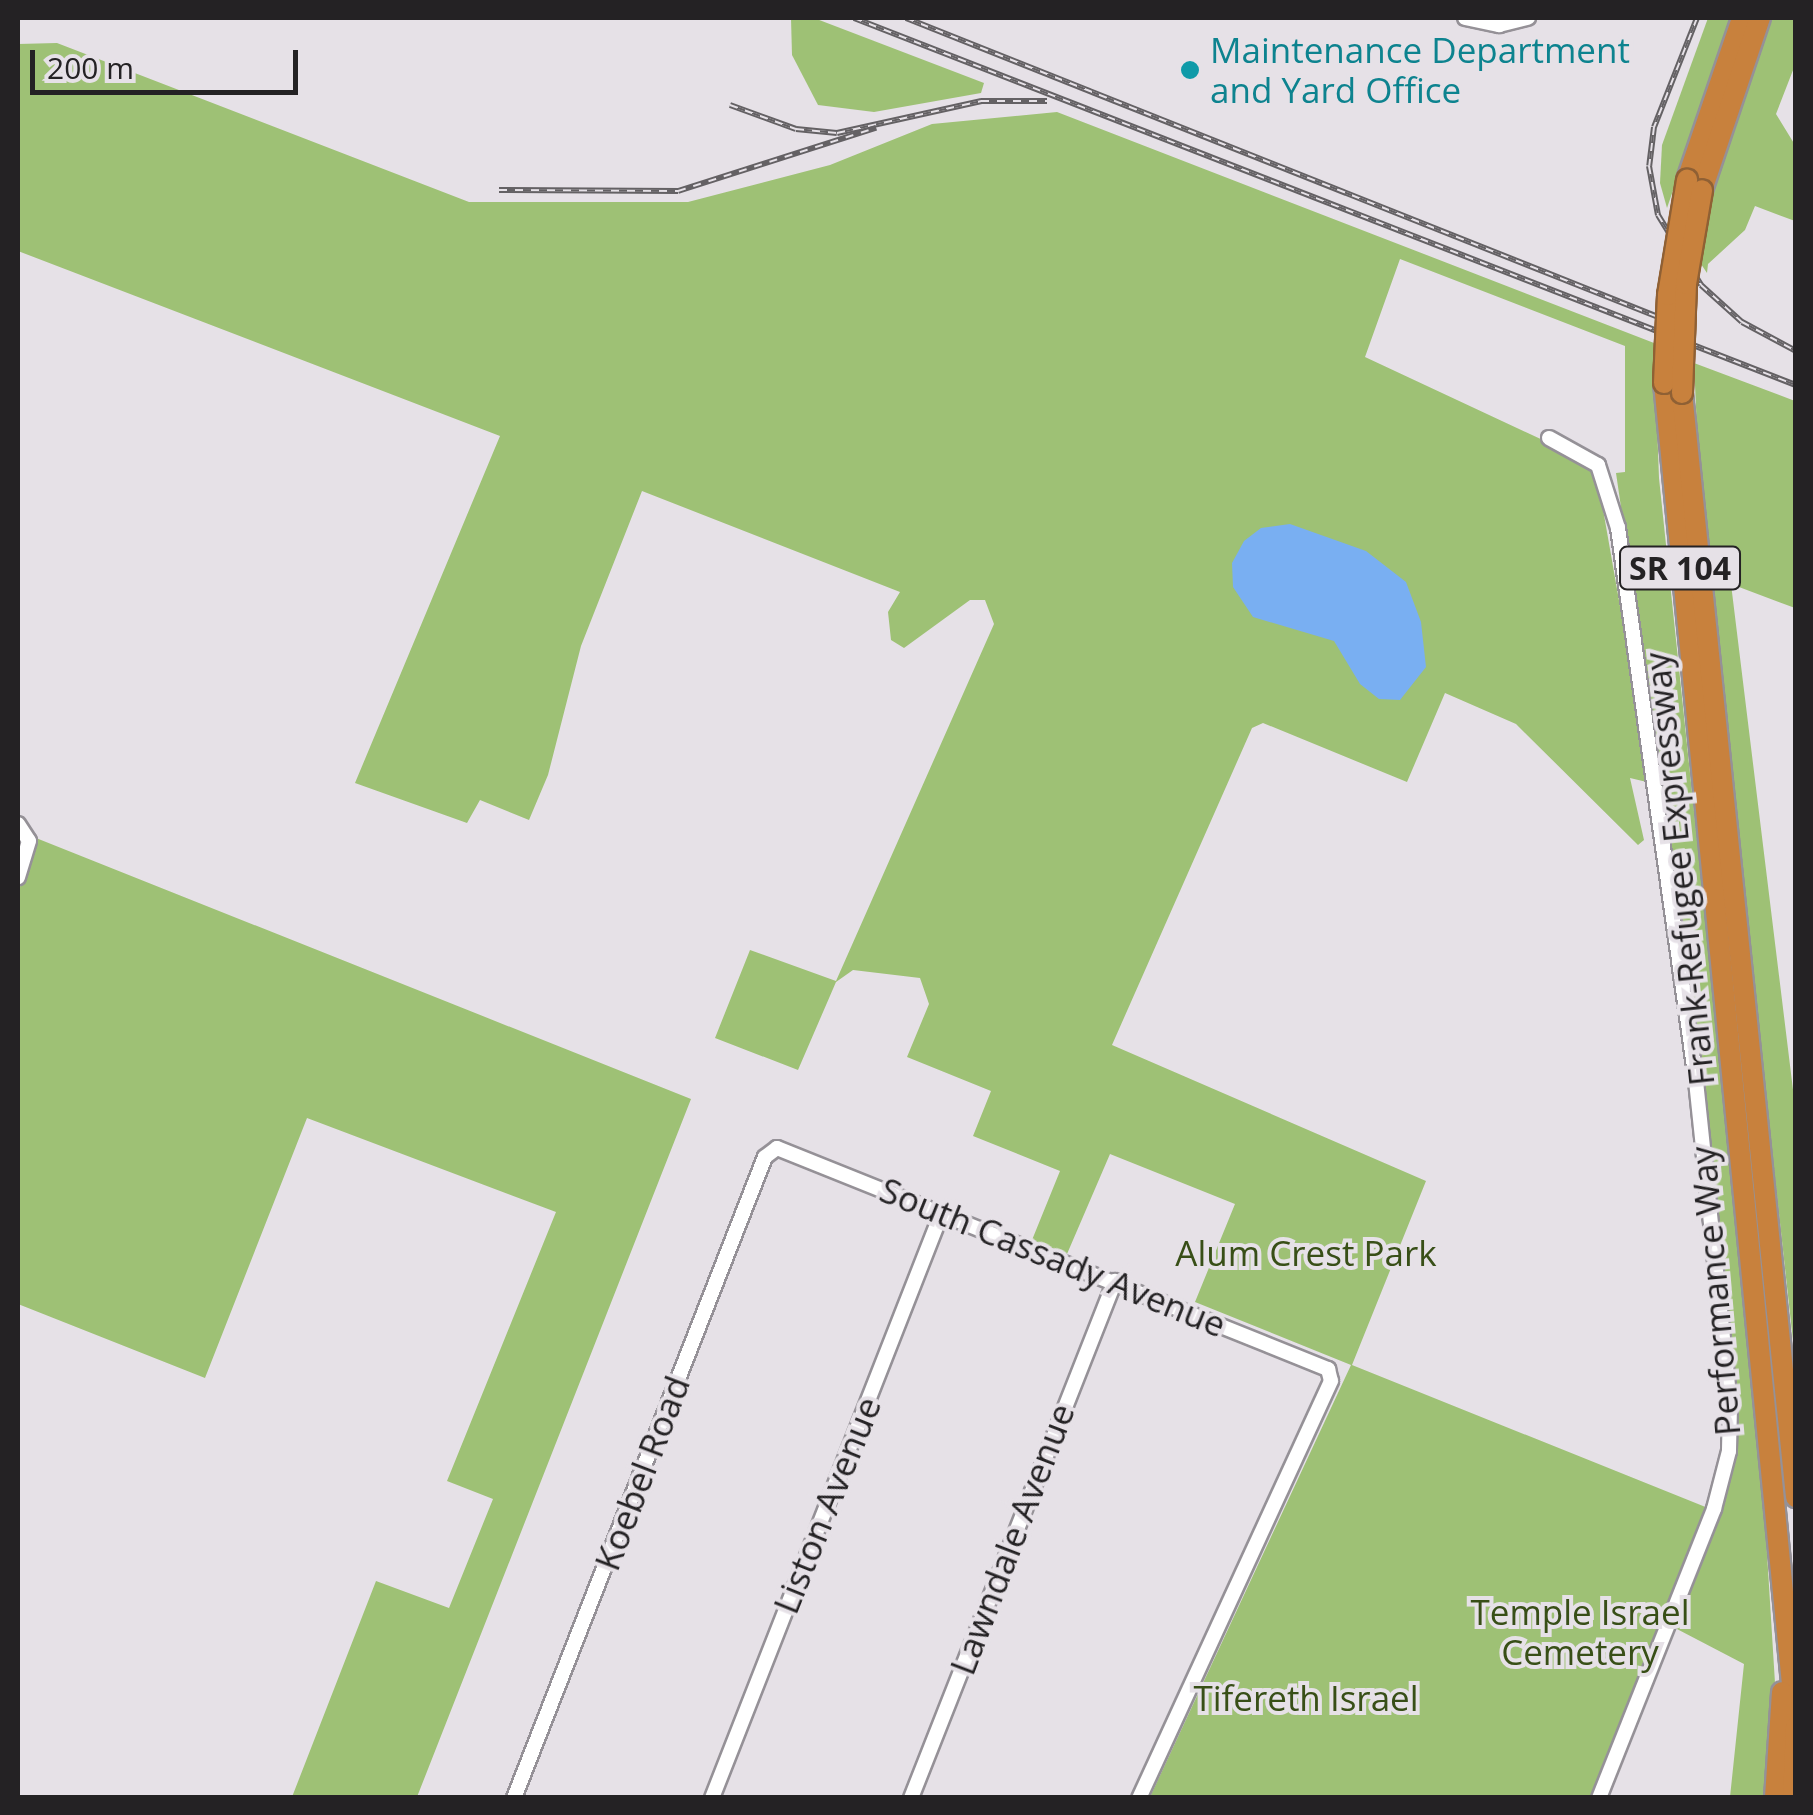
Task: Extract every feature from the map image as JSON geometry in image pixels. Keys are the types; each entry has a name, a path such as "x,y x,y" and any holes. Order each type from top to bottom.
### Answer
{"highway":[{"name":"Frank-Refugee Expressway","path":"1742,18 1694,185 1673,388 1786,1580 1796,1725 1793,1798"},
{"name":"Frank-Refugee Expressway","path":"1694,185 1760,18"},
{"name":"Frank-Refugee Expressway","path":"1673,388 1796,1497"},
{"path":"1786,1410 1796,1438"},
{"path":"1775,1798 1786,1580"}],"street":[{"path":"1465,18 1499,25 1528,18"},
{"name":"Performance Way","path":"1549,438 1598,465 1618,528 1696,1082 1730,1406 1729,1450 1714,1509 1599,1798"},
{"path":"18,824 29,841 18,877"},
{"name":"South Cassady Avenue","path":"771,1149 1115,1281 1323,1365 1331,1375 1139,1798"},
{"name":"Koebel Road","path":"514,1798 771,1149"},
{"name":"Liston Avenue","path":"712,1798 942,1212"},
{"name":"Lawndale Avenue","path":"911,1798 1115,1281"}],"green space":[{"path":"791,18 814,18 984,83 981,93 874,112 818,105 792,55"},
{"path":"1708,18 1732,18 1667,208 1660,183 1662,145"},
{"path":"1771,18 1795,18 1795,65 1776,114 1795,145 1795,221 1755,206 1745,230 1708,264 1707,273 1697,258 1718,169"},
{"path":"57,43 469,202 688,202 830,165 932,124 1057,112 1654,343 1659,478 1760,1440 1775,1683 1767,1797 1730,1797 1744,1664 1675,1628 1731,1474 1736,1400 1691,985 1616,473 1625,472 1625,346 1400,259 1365,357 1575,455 1597,475 1651,783 1630,778 1644,840 1638,845 1516,724 1445,693 1407,782 1263,723 1252,728 1112,1045 1426,1181 1352,1365 1708,1508 1593,1797 1150,1797 1351,1365 1195,1302 1235,1204 1110,1154 1067,1254 1032,1240 1060,1171 973,1136 991,1091 907,1057 929,1004 920,978 853,970 836,982 798,1070 715,1038 750,950 836,981 994,624 985,600 970,600 904,648 891,640 888,612 900,592 642,491 581,646 548,775 529,820 480,800 467,823 355,783 500,436 18,251 18,44"},
{"path":"1694,363 1795,401 1795,608 1731,584 1795,1106 1795,1359 1700,496"},
{"path":"36,838 691,1099 417,1797 292,1797 376,1581 449,1608 493,1499 447,1481 556,1212 307,1118 205,1378 18,1304 18,893"}],"water":[{"path":"1290,524 1366,551 1406,582 1421,622 1426,667 1400,700 1379,699 1360,684 1334,641 1253,617 1233,587 1232,563 1244,541 1261,528"}],"railway":[{"path":"854,18 1796,385"},
{"path":"906,18 1663,319"},
{"path":"1697,18 1654,127 1649,166 1658,215 1701,285 1742,322 1796,351"},
{"path":"730,105 796,129 837,133 981,101 1047,101"},
{"path":"499,190 678,191 876,128"}],"place":[{"name":"Maintenance Department and Yard Office","path":"1190,70"}],"park label":[{"name":"Alum Crest Park","path":"1306,1253"},
{"name":"Temple Israel Cemetery","path":"1580,1632"},
{"name":"Tifereth Israel","path":"1306,1698"}]}
